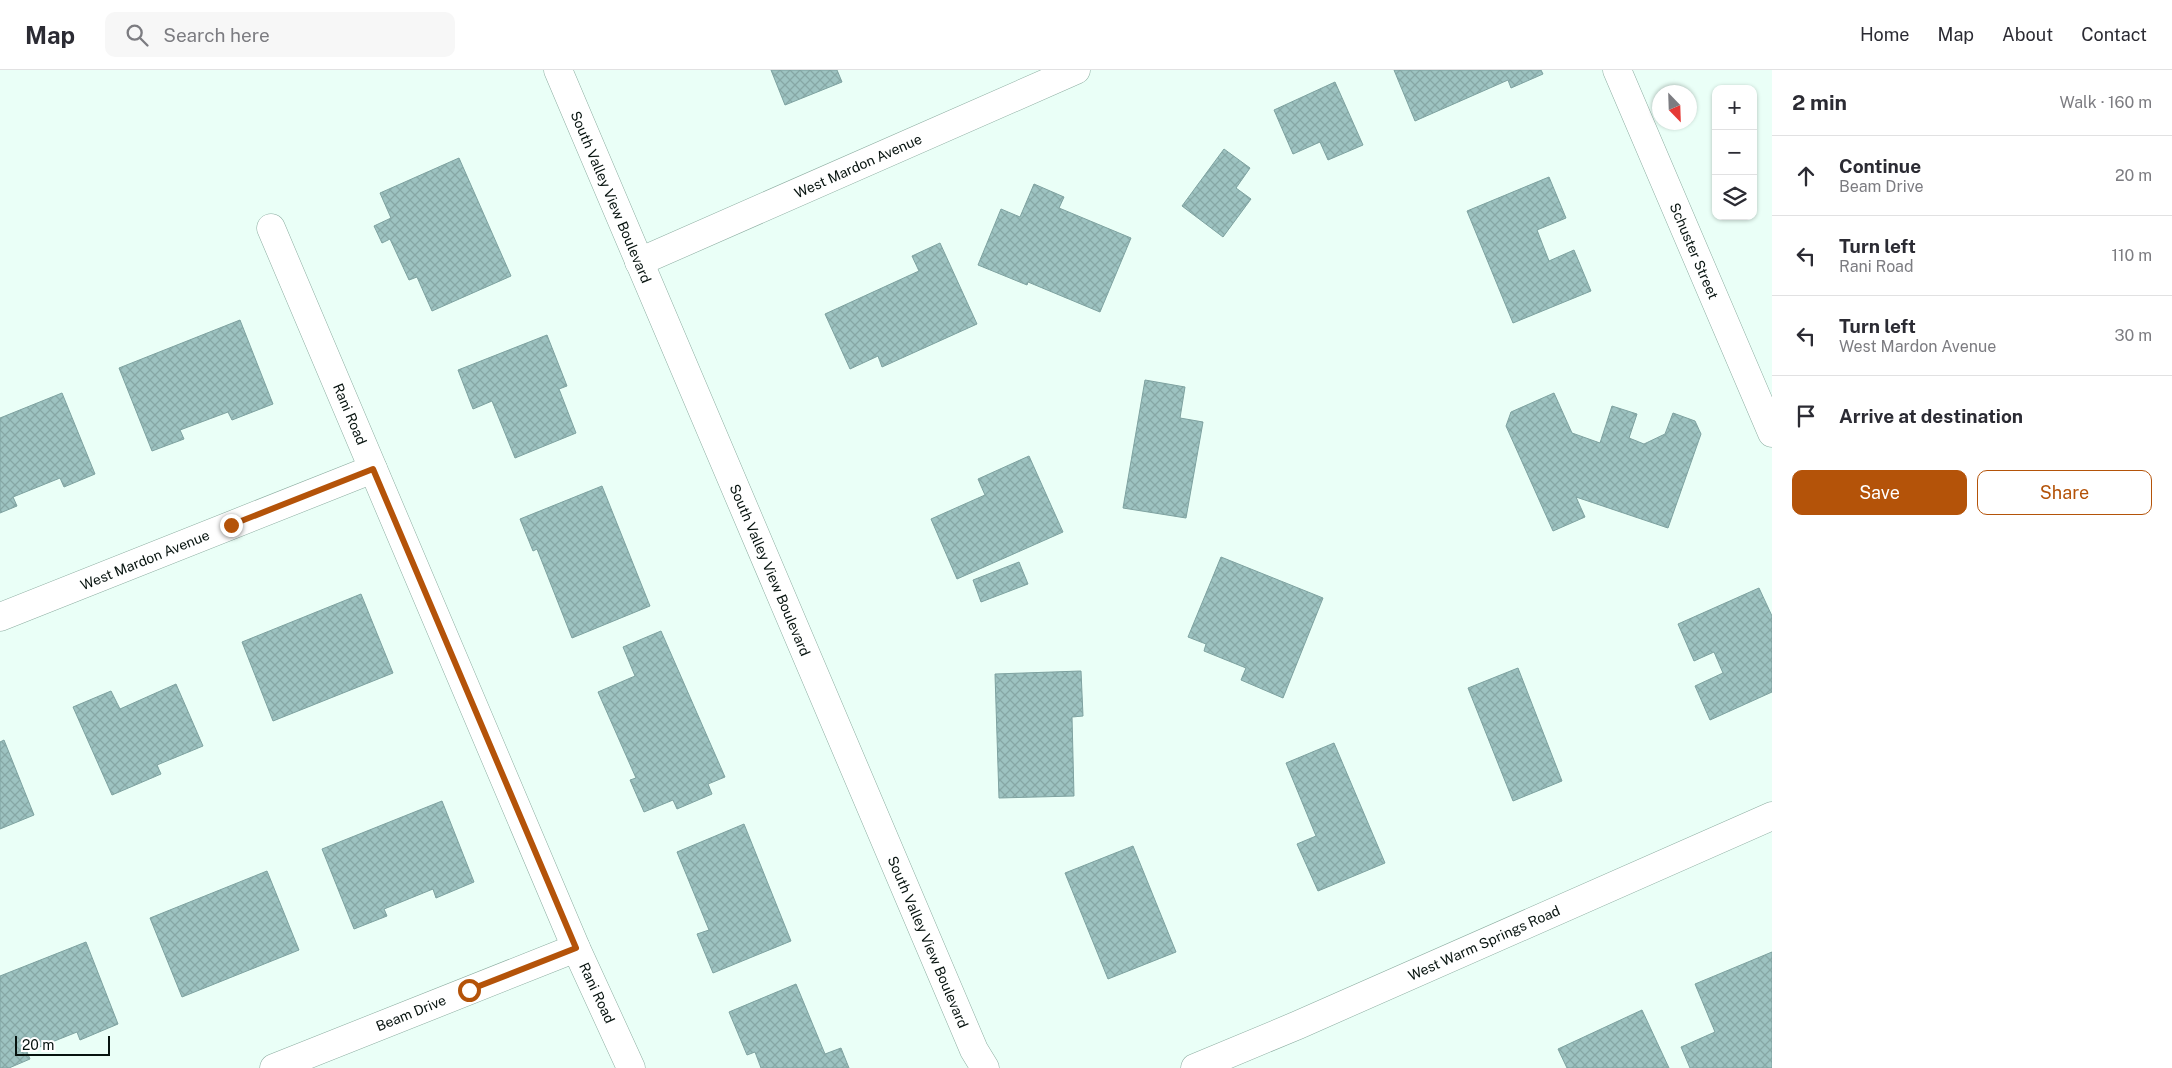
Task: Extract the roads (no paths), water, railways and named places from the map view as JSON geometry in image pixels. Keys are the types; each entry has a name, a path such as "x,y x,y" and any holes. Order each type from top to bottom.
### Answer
{"street":[{"name":"South Valley View Boulevard","path":"558,70 970,1041 984,1068"},
{"name":"West Mardon Avenue","path":"639,262 1076,70"},
{"name":"Schuster Street","path":"1617,70 1772,432"},
{"name":"Rani Road","path":"271,228 576,948 632,1068"},
{"name":"West Mardon Avenue","path":"0,617 373,469"},
{"name":"West Warm Springs Road","path":"1195,1068 1298,1025 1772,816"},
{"name":"Beam Drive","path":"274,1068 576,948"}]}
